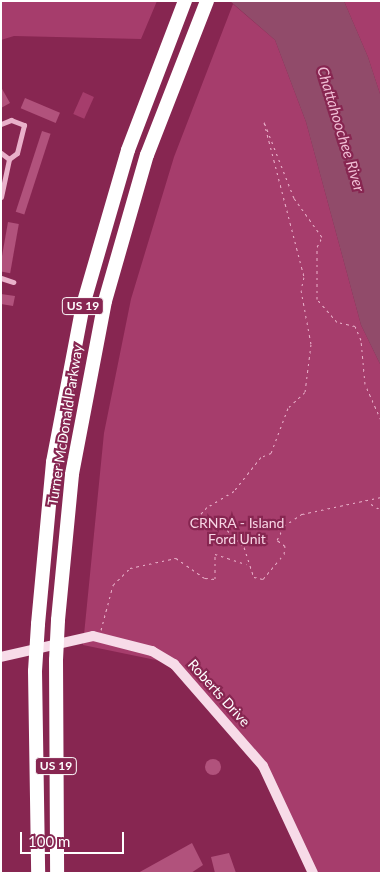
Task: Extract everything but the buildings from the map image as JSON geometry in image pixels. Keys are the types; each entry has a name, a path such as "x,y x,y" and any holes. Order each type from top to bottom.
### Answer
{"highway":[{"name":"Turner McDonald Parkway","path":"38,873 35,671 53,462 83,305 126,158 185,1"},
{"name":"Turner McDonald Parkway","path":"57,873 56,660 58,620 75,450 105,301 147,155 207,1"}],"street":[{"path":"1,124 11,120 24,126 17,153 9,159 1,197"},
{"path":"1,153 9,159"},
{"path":"1,278 13,282"},
{"name":"Roberts Drive","path":"1,657 71,639 101,638 160,655 206,698 263,766 313,873"}],"path":[{"path":"381,420 365,384 361,340 355,326 337,322 317,299 317,246 322,237 294,198 264,122 304,277 301,290 312,344 304,392 288,408 271,453 260,457 234,491 199,516 201,523 207,519 218,521 244,547 247,564 254,577 263,579 284,554 285,546 277,540 284,526 302,514 370,503 381,497"},
{"path":"370,503 381,510"},
{"path":"101,638 100,619 113,585 130,568 176,558 205,578 215,579 215,554 241,566 247,564"}],"green space":[{"path":"1,1 157,1 141,39 14,36 1,40"},
{"path":"344,1 381,1 381,97 368,57"},
{"name":"CRNRA - Island Ford Unit","path":"233,4 275,40 306,122 361,325 381,366 381,873 314,873 260,757 180,665 83,645 104,433 131,299 174,157"},
{"path":"83,92 94,97 84,119 73,114"}],"water":[{"name":"Chattahoochee River","path":"230,1 344,1 368,57 381,97 381,366 361,325 306,122 275,40"}]}
